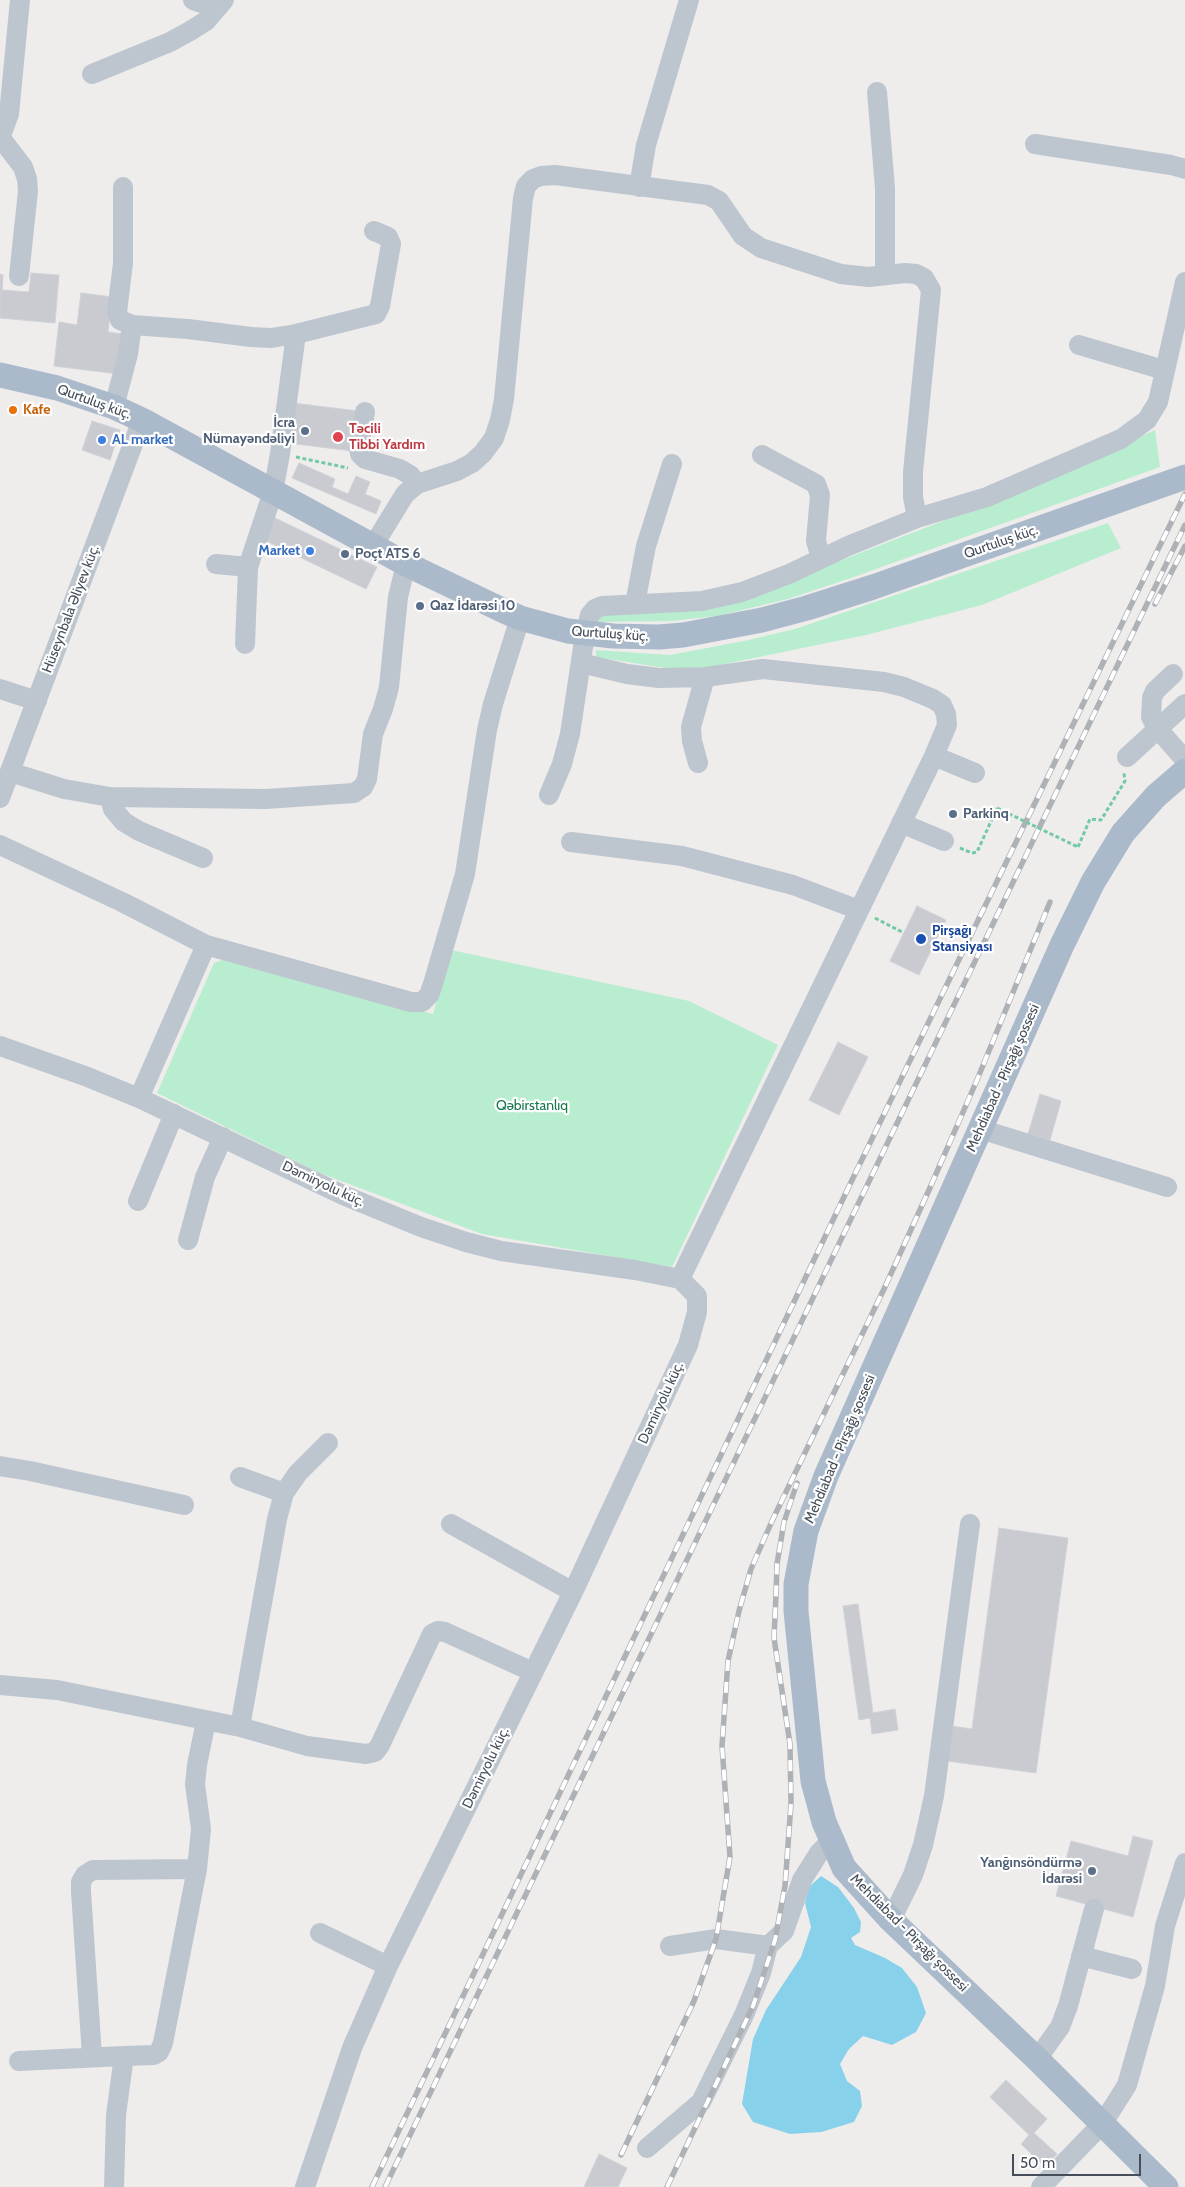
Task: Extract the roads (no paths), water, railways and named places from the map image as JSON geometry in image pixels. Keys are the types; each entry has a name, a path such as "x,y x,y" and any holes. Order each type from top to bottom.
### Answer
{"main road":[{"name":"Qurtuluş küç.","path":"0,375 58,388 114,407 142,420 406,564 473,598 520,618 585,634 659,637 713,630 762,620 873,587 1185,477"},
{"name":"Mehdiabad - Pirşağı şossesi","path":"1166,2187 1037,2059 891,1920 844,1868 824,1822 813,1781 796,1612 796,1584 806,1531 826,1476 1062,945 1110,852 1139,813 1185,771"}],"street":[{"path":"193,0 220,4"},
{"path":"639,187 646,145 689,0"},
{"path":"18,1 9,114 0,138 23,167 27,179 28,191 19,276"},
{"path":"92,74 170,42 206,20 220,4"},
{"path":"877,92 885,188 885,275"},
{"path":"1036,144 1171,165 1185,169"},
{"path":"373,546 405,494 417,484 457,471 472,463 483,453 494,438 504,398 523,198 526,186 533,178 541,176 708,195 720,201 743,236 761,248 841,274 856,276 916,274 924,278 931,290 913,472 913,497 917,518"},
{"path":"123,187 123,262 117,312 120,320 132,325 271,338 296,334 376,314 380,306 391,244 388,237 374,231"},
{"path":"548,796 562,764 570,734 585,634 590,615 595,609 635,604 702,601 742,592 789,574 821,558 917,518 987,497 1121,439 1147,420 1158,402 1185,282"},
{"path":"114,407 126,361 132,325"},
{"path":"245,644 248,567 273,492 296,334"},
{"path":"1079,344 1164,370"},
{"path":"365,412 359,447 360,454 365,459 400,469 410,474 417,484"},
{"name":"Hüseynbala Əliyev küç.","path":"0,798 142,420"},
{"path":"762,455 816,484 820,495 816,541 821,558"},
{"path":"635,604 646,546 672,464"},
{"path":"216,564 248,567"},
{"path":"10,772 64,789 110,797 266,798 354,793 363,787 367,779 373,734 384,709 389,687 398,597 406,564"},
{"path":"0,845 122,902 206,945 411,1002 422,1002 429,995 465,874 470,852 477,785 487,730 493,704 520,618"},
{"path":"581,663 627,674 659,678 705,677 763,669 904,687 942,705 946,714 947,725 934,756 680,1279"},
{"path":"1173,674 1155,691 1152,698 1151,717 1157,728 1185,760"},
{"path":"698,763 690,728 705,677"},
{"path":"0,689 36,701"},
{"path":"1127,756 1185,704"},
{"path":"934,756 975,773"},
{"path":"110,797 113,809 124,822 139,832 203,858"},
{"path":"901,823 944,841"},
{"path":"571,842 682,856 793,885 859,910"},
{"path":"140,1098 206,945"},
{"name":"Dəmiryolu küç.","path":"0,1046 140,1098 343,1194 421,1227 501,1251 636,1270 680,1279 697,1296 697,1312 688,1345 573,1592 388,1966 352,2048 305,2187"},
{"path":"138,1201 174,1114"},
{"path":"980,1129 1167,1187"},
{"path":"188,1240 205,1178 223,1137"},
{"path":"240,1727 277,1518 284,1492 298,1473 328,1443"},
{"path":"0,1466 184,1505"},
{"path":"240,1477 284,1492"},
{"path":"451,1524 573,1592"},
{"path":"891,1920 913,1875 923,1846 934,1796 970,1524"},
{"path":"0,1685 57,1690 240,1727 307,1746 366,1754 374,1752 380,1745 432,1634 438,1631 445,1632 533,1672"},
{"path":"19,2061 92,2056 154,2055 159,2052 163,2043 197,1869 202,1829 195,1784 206,1721"},
{"path":"647,2148 701,2102 744,2015 761,1973 768,1946 784,1931 802,1880 819,1852 831,1841"},
{"path":"1041,2187 1102,2123 1127,2085 1154,1986 1165,1926 1185,1863"},
{"path":"92,2056 81,1882 85,1875 93,1870 197,1869"},
{"path":"1037,2059 1060,2026 1068,2006 1094,1909"},
{"path":"320,1933 388,1966"},
{"path":"670,1946 716,1939 768,1946"},
{"path":"1081,1956 1132,1969"},
{"path":"114,2187 116,2115 124,2056"}],"water":[{"path":"821,1876 838,1887 854,1908 861,1922 860,1932 851,1938 855,1945 885,1958 902,1968 917,1987 926,2013 916,2032 892,2045 863,2036 849,2049 840,2064 847,2081 860,2091 862,2106 854,2122 821,2132 790,2134 753,2122 742,2104 753,2039 766,2010 801,1957 811,1927 805,1903 809,1887"}],"railway":[{"path":"372,2187 853,1178 1185,494"},
{"path":"385,2187 1185,525"},
{"path":"1155,604 1185,546"},
{"path":"621,2155 694,2001 716,1939 730,1857 722,1746 728,1661 751,1569 929,1190 977,1080 1050,902"},
{"path":"667,2187 753,2006 775,1940 785,1886 791,1804 790,1744 774,1638 777,1564 784,1522 797,1483"}],"place":[{"name":"Kafe","path":"13,410"},
{"name":"İcra Nümayəndəliyi","path":"305,431"},
{"name":"Təcili Tibbi Yardım","path":"338,437"},
{"name":"AL market","path":"102,440"},
{"name":"Market","path":"310,551"},
{"name":"Poçt ATS 6","path":"345,554"},
{"name":"Qaz İdarəsi 10","path":"420,606"},
{"name":"Parkinq","path":"953,814"},
{"name":"Pirşağı Stansiyası","path":"921,939"},
{"name":"Yanğınsöndürmə İdarəsi","path":"1092,1871"}],"park label":[{"name":"Qəbirstanlıq","path":"532,1106"}]}
